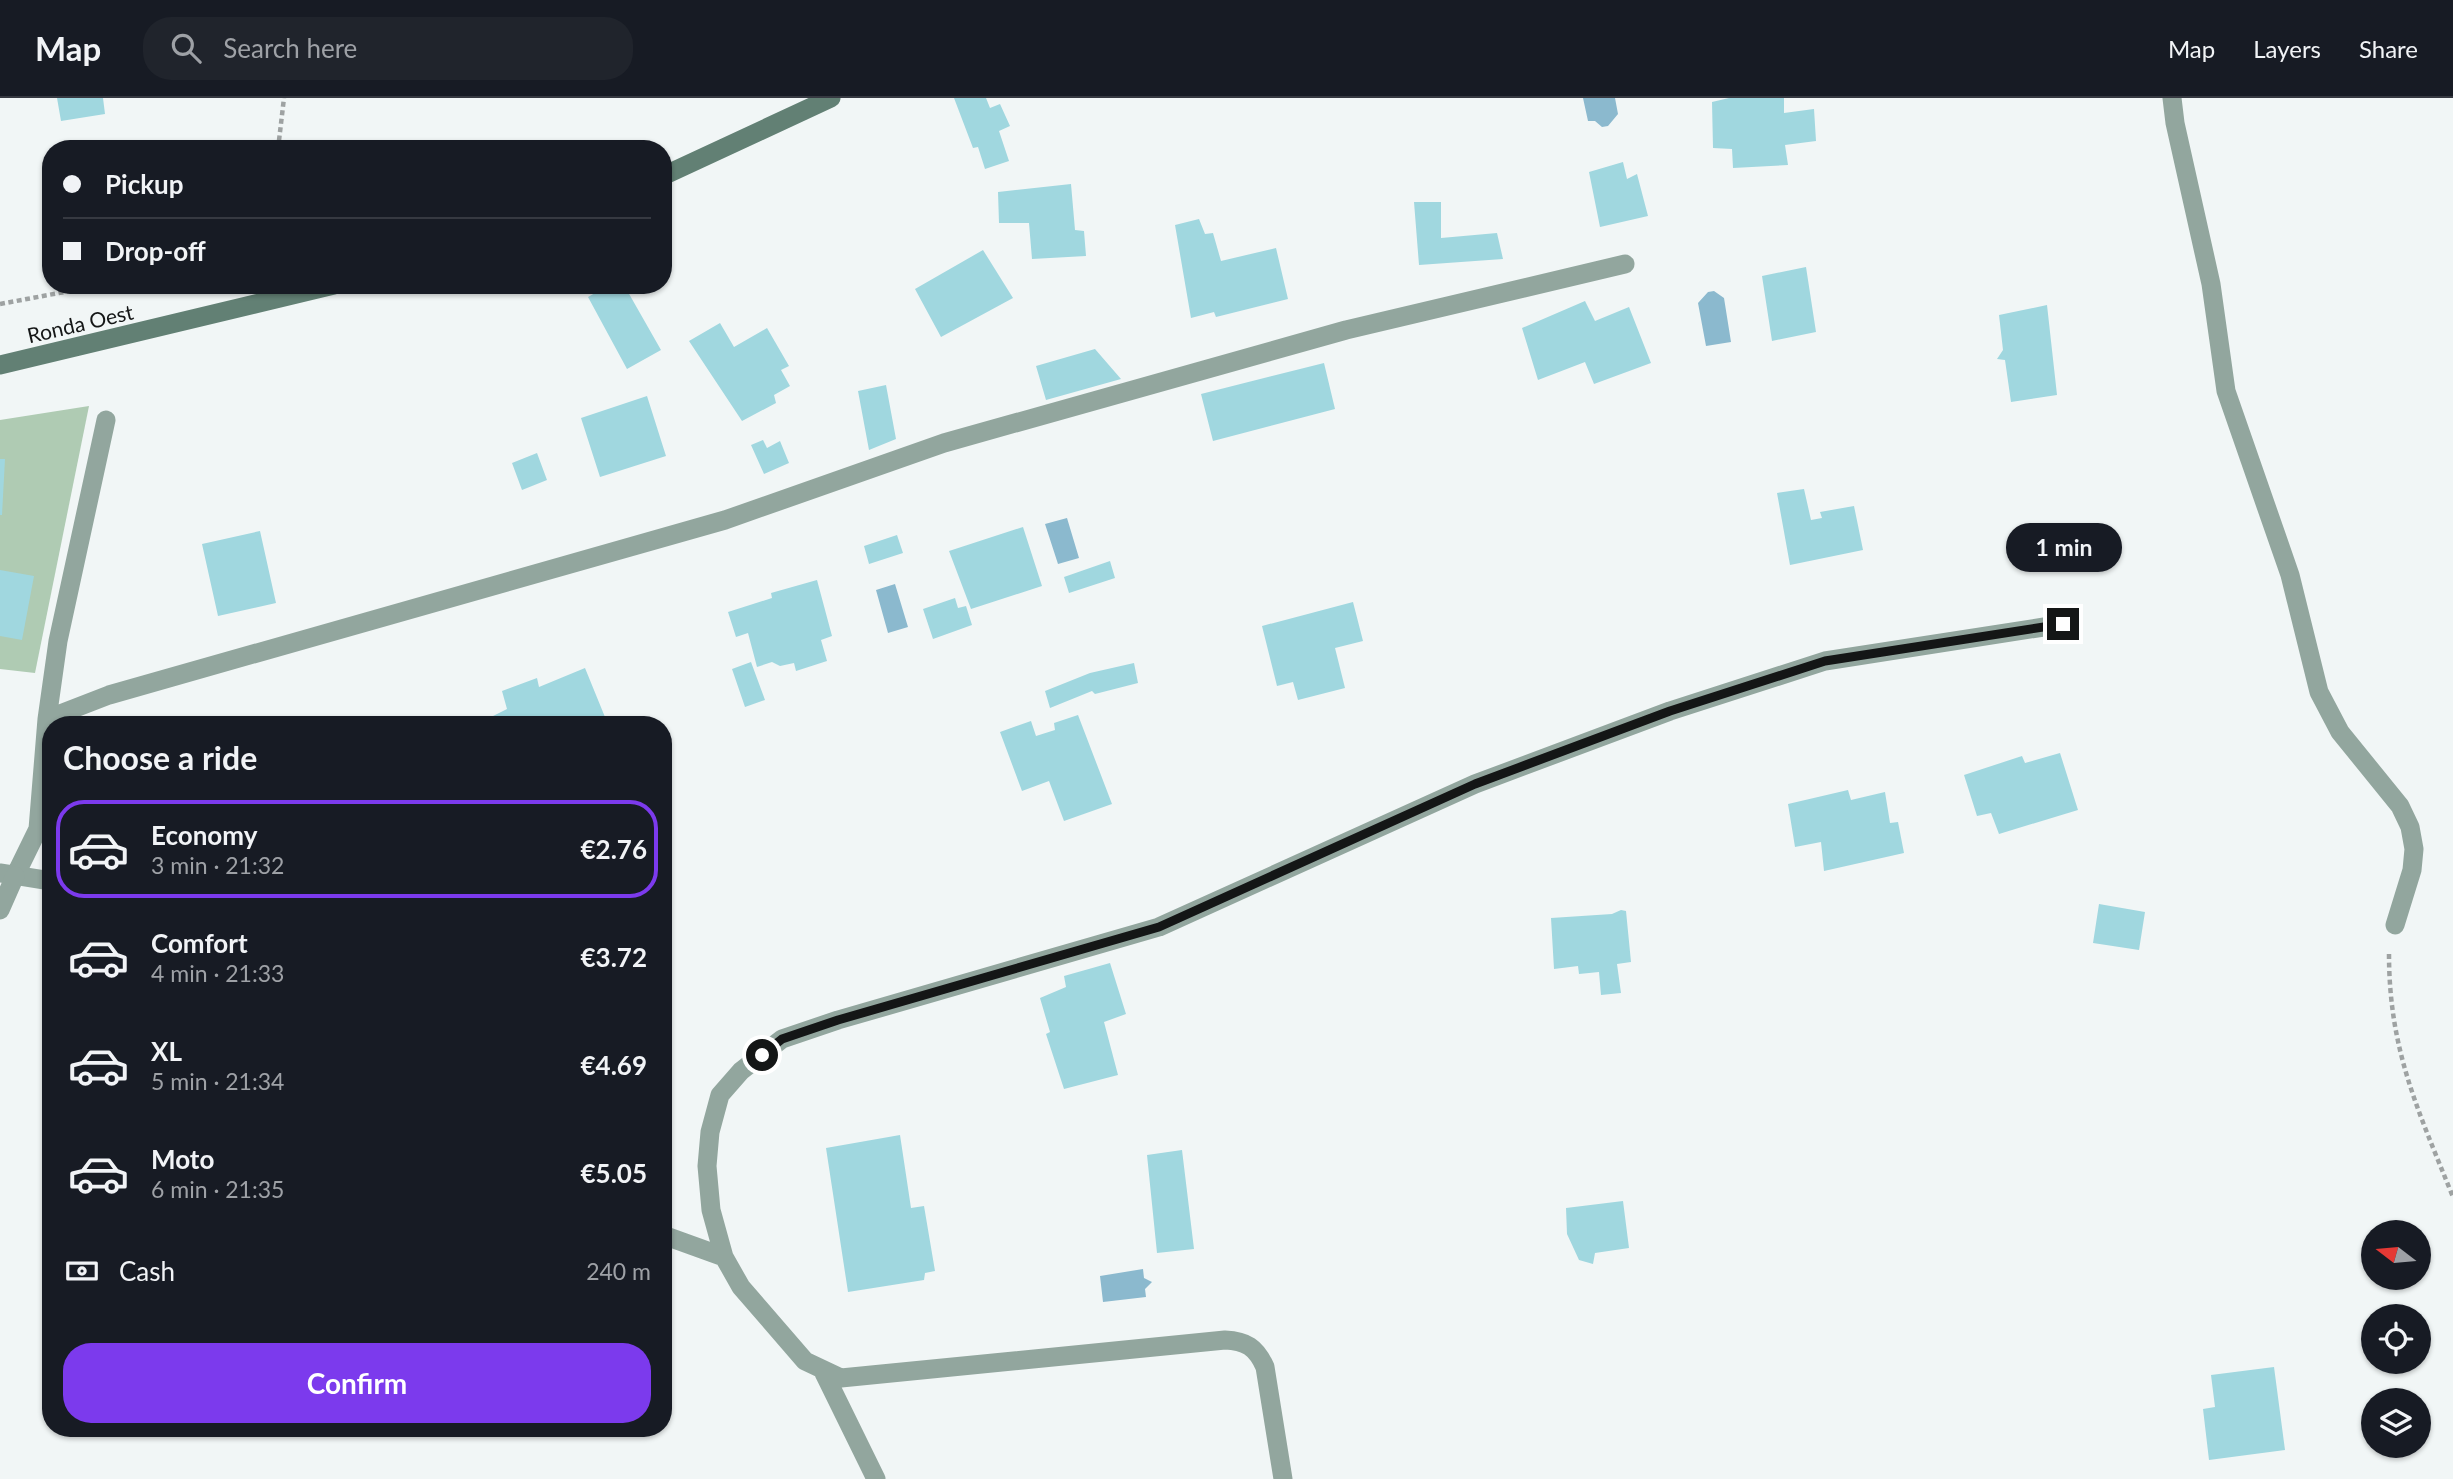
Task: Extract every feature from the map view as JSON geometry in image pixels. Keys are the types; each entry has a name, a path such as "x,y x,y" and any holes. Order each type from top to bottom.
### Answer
{"main road":[{"path":"672,172 831,98"},
{"name":"Ronda Oest","path":"0,365 296,294"}],"street":[{"path":"2172,98 2175,123 2209,273 2227,391 2290,575 2319,692 2340,732 2400,806 2410,827 2414,849 2412,870 2395,925"},
{"path":"55,716 109,695 725,520 944,443 1346,330 1625,264"},
{"path":"47,716 58,641 106,420"},
{"path":"1283,1479 1265,1367 1258,1352 1242,1341 1225,1340 841,1378 824,1373 804,1361 741,1287 724,1257 710,1210 707,1166 710,1132 720,1095 741,1071 782,1039 838,1020 1159,927 1475,784 1670,711 1825,661 2063,624"},
{"path":"0,910 7,874 37,829 42,774"},
{"path":"7,874 42,880"},
{"path":"672,1238 724,1257"},
{"path":"824,1373 876,1479"}],"path":[{"path":"279,140 284,98"},
{"path":"0,304 54,294"},
{"path":"2395,925 2389,952 2389,989 2401,1064 2453,1197"}],"green space":[{"path":"89,406 35,673 0,669 0,420"}],"water":[{"path":"1583,98 1615,98 1618,114 1608,126 1602,127 1595,121 1588,121"},
{"path":"1714,291 1724,298 1731,342 1706,346 1698,303 1708,292"},
{"path":"1067,518 1079,558 1058,564 1045,524"},
{"path":"895,584 908,627 888,633 876,590"},
{"path":"1143,1269 1144,1278 1152,1282 1145,1289 1146,1297 1103,1302 1100,1276"}],"building":[{"path":"57,98 103,98 105,114 61,121"},
{"path":"954,98 986,98 990,108 1000,104 1010,126 999,131 1009,161 985,169 978,147 973,148"},
{"path":"1729,98 1784,98 1784,113 1814,109 1816,141 1785,145 1788,165 1733,168 1732,149 1713,148 1712,102"},
{"path":"1623,162 1627,179 1637,174 1648,216 1600,227 1589,172"},
{"path":"1071,184 1075,230 1084,231 1086,256 1032,259 1029,223 999,223 998,192"},
{"path":"1414,202 1441,202 1441,238 1497,233 1503,259 1419,265"},
{"path":"1199,219 1205,234 1213,233 1221,261 1276,248 1288,299 1216,317 1214,312 1191,318 1175,225"},
{"path":"983,250 1013,298 941,337 915,289"},
{"path":"1806,267 1816,332 1772,341 1762,276"},
{"path":"593,294 629,294 661,350 627,369 588,297"},
{"path":"1585,301 1595,321 1629,307 1651,363 1594,384 1585,362 1538,380 1522,328"},
{"path":"2047,305 2057,395 2011,402 2005,360 1997,359 2003,350 1999,315"},
{"path":"720,323 734,347 767,328 789,366 781,370 790,386 774,395 776,403 742,421 689,341"},
{"path":"1095,349 1121,379 1046,400 1036,366"},
{"path":"1324,363 1335,409 1213,441 1201,394"},
{"path":"886,385 896,439 869,450 858,391"},
{"path":"647,396 666,456 600,477 581,418"},
{"path":"763,440 767,448 780,441 789,463 764,474 751,445"},
{"path":"537,453 547,480 522,490 512,463"},
{"path":"0,459 5,459 2,515 0,515"},
{"path":"1804,489 1811,520 1822,518 1820,512 1854,506 1863,550 1790,565 1777,493"},
{"path":"1023,527 1042,586 971,609 949,551"},
{"path":"260,531 276,603 218,616 202,544"},
{"path":"897,535 903,553 869,564 864,546"},
{"path":"1110,561 1115,578 1069,593 1064,577"},
{"path":"0,570 34,576 22,640 0,636"},
{"path":"817,580 832,636 821,640 827,661 796,671 794,663 780,666 772,662 757,667 748,633 736,637 728,612 772,598 771,593"},
{"path":"955,598 958,608 966,606 972,625 933,639 923,609"},
{"path":"1353,602 1363,641 1335,648 1345,688 1298,700 1293,682 1277,686 1262,626"},
{"path":"751,662 765,700 745,707 732,669"},
{"path":"1134,663 1138,683 1095,694 1092,691 1050,708 1045,691 1090,673"},
{"path":"585,668 605,716 493,716 507,709 502,691 537,678 539,687"},
{"path":"1078,715 1112,804 1064,821 1049,781 1022,791 1000,732 1031,721 1036,736 1055,730 1054,723"},
{"path":"2060,753 2078,810 1999,834 1991,813 1977,816 1964,775 2022,756 2025,763"},
{"path":"1848,790 1851,800 1885,792 1890,823 1898,822 1904,853 1824,871 1821,842 1795,847 1788,804"},
{"path":"2099,904 2145,912 2139,950 2093,943"},
{"path":"1626,911 1631,962 1617,964 1621,993 1601,995 1599,972 1579,974 1578,966 1554,969 1551,918 1612,914"},
{"path":"1110,963 1126,1014 1104,1022 1118,1075 1064,1089 1046,1034 1050,1032 1040,998 1066,987 1064,976"},
{"path":"900,1135 911,1208 924,1206 935,1271 925,1273 924,1280 848,1292 826,1148"},
{"path":"1182,1150 1194,1249 1157,1253 1147,1155"},
{"path":"1623,1201 1629,1248 1595,1253 1593,1264 1579,1260 1567,1234 1566,1208"},
{"path":"2274,1367 2285,1450 2209,1460 2203,1409 2215,1407 2211,1375"}],"route":[{"path":"762,1055 782,1039 838,1020 1159,927 1475,784 1670,711 1825,661 2063,624"}]}
